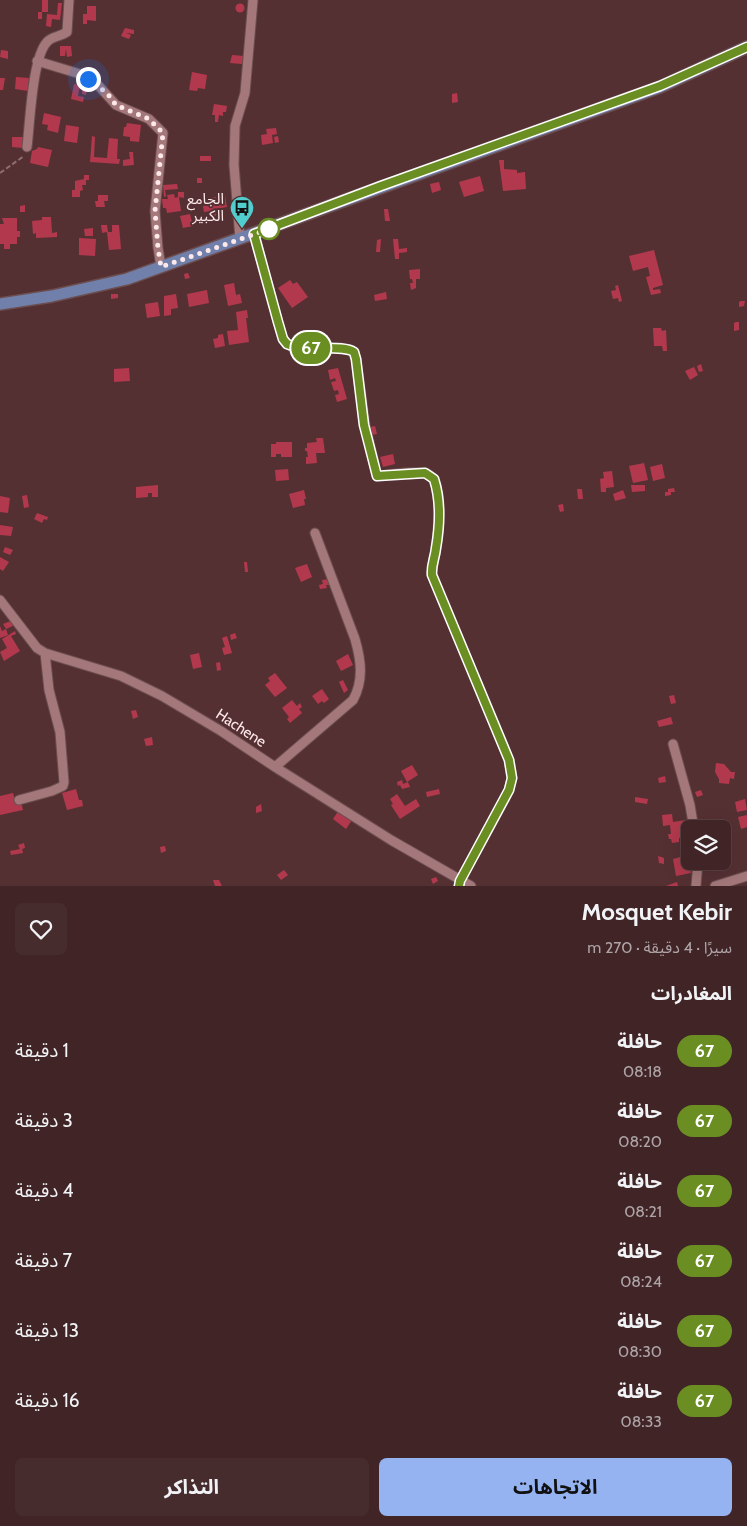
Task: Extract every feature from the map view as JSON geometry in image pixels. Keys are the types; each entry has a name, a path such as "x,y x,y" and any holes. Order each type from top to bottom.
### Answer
{"main road":[{"path":"0,304 52,296 127,279 660,86 747,47"}],"street":[{"path":"27,148 37,61 45,44 51,38 67,32 69,0"},
{"path":"240,239 234,165 235,126 245,93 253,0"},
{"path":"37,61 80,74 97,84 116,105 149,119 163,133 155,211 161,267"},
{"path":"254,234 283,339 287,344 301,348 333,349 345,347 354,352 364,425 377,476 425,473 434,479 440,508 436,550 431,566 432,575 509,760 512,778 509,790 460,883"},
{"path":"275,766 353,700 357,693 361,672 360,655 355,638 315,533"},
{"name":"Hachene","path":"0,600 37,648 45,653 122,676 162,696 222,730 275,766 460,883 471,886"},
{"path":"20,800 58,789 64,782 60,732 50,697 45,653"},
{"path":"672,744 690,804 693,820"},
{"path":"696,886 697,870"},
{"path":"715,886 747,876"}],"path":[{"path":"0,173 24,158 27,148"}],"building":[{"path":"42,0 48,0 48,12 42,12"},
{"path":"58,3 62,3 60,20 52,19 51,27 46,26 47,14 57,15"},
{"path":"240,4 244,8 240,12 236,8"},
{"path":"87,6 96,6 96,21 87,20 87,24 83,24 83,14 87,14"},
{"path":"38,12 42,12 42,19 38,19"},
{"path":"125,28 134,30 134,34 126,33 131,35 129,39 121,36"},
{"path":"60,46 71,46 72,56 67,57 66,49 65,56 60,56"},
{"path":"1,50 8,51 8,59 0,57"},
{"path":"232,55 244,56 242,64 230,63"},
{"path":"192,72 207,75 205,89 189,90"},
{"path":"16,77 29,78 28,91 15,89"},
{"path":"0,78 5,78 3,90 0,90"},
{"path":"74,84 80,85 78,96 84,97 83,102 71,99"},
{"path":"82,89 87,90 86,95 82,94"},
{"path":"457,93 458,102 452,103 452,94"},
{"path":"214,104 227,106 223,116 219,115 218,122 215,122 215,115 212,115"},
{"path":"44,113 61,117 58,133 47,130 48,125 42,124"},
{"path":"127,123 141,125 139,142 130,141 130,137 123,136 124,127 126,127"},
{"path":"66,125 79,127 77,143 64,141"},
{"path":"276,128 277,134 272,135 273,143 262,145 261,135 267,134 266,129"},
{"path":"92,136 95,137 94,157 107,158 109,138 118,139 117,159 120,159 119,164 90,162"},
{"path":"278,136 279,142 275,143 274,137"},
{"path":"12,137 23,137 23,148 12,147"},
{"path":"38,147 52,150 48,167 30,163 32,151"},
{"path":"129,152 133,152 134,165 123,166 123,160 130,159"},
{"path":"200,156 211,156 211,161 200,161"},
{"path":"499,160 504,160 504,169 517,170 517,173 525,172 526,189 503,191"},
{"path":"84,175 89,175 89,180 86,180 86,185 82,185 83,190 80,191 80,197 72,197 72,190 75,190 75,181 84,179"},
{"path":"480,176 484,191 464,197 459,182"},
{"path":"197,178 202,178 202,183 197,183"},
{"path":"439,182 441,190 432,193 430,184"},
{"path":"177,184 178,189 165,190 166,196 164,197 163,185"},
{"path":"178,192 184,192 184,198 179,197 181,211 167,213 166,208 163,208 162,199 168,199 167,195 174,194 175,198 178,197"},
{"path":"98,195 108,195 108,201 104,201 105,207 96,207 95,201 98,201"},
{"path":"225,196 227,207 215,209 216,216 212,216 212,211 204,212 203,206 206,205 206,202 210,202 210,198"},
{"path":"25,205 25,212 20,212 20,206"},
{"path":"384,209 388,209 390,221 385,221"},
{"path":"190,214 193,226 183,228 180,216"},
{"path":"42,217 51,217 52,233 57,232 57,237 36,238 36,233 33,234 32,221 42,220"},
{"path":"2,218 17,218 17,231 20,231 20,237 17,237 17,244 10,244 10,249 4,249 4,244 0,244 0,224 4,224"},
{"path":"101,225 107,225 108,232 112,232 112,225 119,225 121,249 109,250 107,232 102,233"},
{"path":"93,228 93,236 85,236 84,229"},
{"path":"79,238 96,239 95,256 79,255"},
{"path":"381,239 380,252 376,252 377,240"},
{"path":"393,239 398,239 399,249 407,248 407,252 399,253 399,259 395,259"},
{"path":"654,250 663,285 653,288 653,290 660,289 661,293 651,295 646,277 650,276 648,267 633,271 629,256"},
{"path":"420,269 420,279 416,279 416,288 411,290 410,283 413,283 412,279 410,279 409,270"},
{"path":"188,273 190,278 185,279 184,274"},
{"path":"290,280 293,284 297,282 308,297 292,308 278,288"},
{"path":"234,283 236,295 240,294 242,303 228,306 224,285"},
{"path":"618,285 622,301 619,302 618,298 613,299 611,291 616,290 615,286"},
{"path":"207,290 209,303 189,307 187,294"},
{"path":"386,292 387,299 375,301 374,295"},
{"path":"111,294 118,294 118,298 111,299"},
{"path":"176,294 178,308 171,309 171,315 164,316 164,296"},
{"path":"745,301 744,306 739,307 739,302"},
{"path":"158,302 160,316 147,318 145,304"},
{"path":"247,310 249,342 229,345 227,331 238,330 236,312"},
{"path":"739,322 739,330 734,331 734,323"},
{"path":"653,328 661,328 662,331 666,330 667,351 663,351 662,346 654,346"},
{"path":"223,334 225,346 215,348 213,339"},
{"path":"701,364 703,371 699,372 697,366"},
{"path":"694,367 698,375 690,380 685,371"},
{"path":"129,368 130,381 114,382 114,369"},
{"path":"338,368 347,399 337,402 335,395 339,394 338,390 334,391 331,382 336,381 335,378 330,380 328,370"},
{"path":"375,426 377,434 372,435 370,427"},
{"path":"316,438 323,438 325,453 316,453 317,463 306,464 306,457 308,457 305,448 307,448 307,443 317,442"},
{"path":"276,442 292,442 292,457 281,457 281,454 276,454 276,457 271,457 271,444 276,444"},
{"path":"393,454 395,464 383,467 380,457"},
{"path":"644,463 648,480 633,483 629,466"},
{"path":"662,464 665,478 653,481 650,467"},
{"path":"288,469 289,480 276,481 275,470"},
{"path":"612,471 614,487 606,488 606,492 601,492 600,479 604,478 603,472"},
{"path":"158,485 158,497 152,497 152,493 148,493 148,497 136,498 136,487"},
{"path":"631,485 645,485 645,491 632,492"},
{"path":"674,488 675,492 665,496 665,492 668,492 668,489"},
{"path":"577,489 582,489 583,499 578,499"},
{"path":"304,490 305,505 293,508 289,494"},
{"path":"623,490 626,498 615,501 613,494"},
{"path":"27,495 29,507 24,508 22,496"},
{"path":"0,496 10,498 8,513 0,512"},
{"path":"563,504 564,511 560,512 558,505"},
{"path":"37,513 48,517 47,520 44,519 42,523 34,519"},
{"path":"0,525 13,527 11,536 0,535"},
{"path":"5,547 13,550 10,555 3,552"},
{"path":"0,557 9,562 3,571 0,569"},
{"path":"244,562 247,562 248,572 245,572"},
{"path":"307,564 312,577 301,582 295,568"},
{"path":"329,579 329,585 326,585 327,588 320,589 319,585 323,584 322,580"},
{"path":"13,620 15,625 6,629 3,624"},
{"path":"0,626 2,631 6,629 8,635 0,638"},
{"path":"15,631 16,634 11,636 20,651 4,661 0,652 7,648 2,639"},
{"path":"235,633 237,638 231,640 230,635"},
{"path":"227,636 232,653 224,655 222,648 225,647 222,638"},
{"path":"199,653 202,667 193,669 190,655"},
{"path":"348,654 353,665 341,671 336,661"},
{"path":"220,662 221,670 217,671 216,663"},
{"path":"275,673 287,688 275,697 265,685 270,681 268,678"},
{"path":"343,680 348,690 344,693 339,682"},
{"path":"322,689 329,699 324,703 322,701 318,704 312,696"},
{"path":"674,695 676,703 671,704 669,696"},
{"path":"292,700 297,706 300,703 302,707 299,709 302,713 290,723 287,719 289,717 282,708"},
{"path":"136,710 138,717 133,719 131,711"},
{"path":"671,717 673,724 659,727 657,721"},
{"path":"152,737 153,745 146,746 144,739"},
{"path":"716,763 724,764 731,772 735,772 734,779 730,778 729,784 719,783 715,772"},
{"path":"412,765 418,775 407,782 401,771"},
{"path":"665,776 666,782 659,783 658,778"},
{"path":"402,780 403,784 408,782 410,787 402,789 400,785 398,786 397,782"},
{"path":"76,789 83,806 67,810 62,793"},
{"path":"439,789 440,794 427,797 426,792"},
{"path":"701,790 703,795 697,797 695,792"},
{"path":"13,793 16,803 21,802 23,810 0,815 0,796"},
{"path":"397,794 405,806 416,799 420,806 400,819 391,805 393,804 390,799"},
{"path":"635,797 648,799 647,804 635,802"},
{"path":"745,799 747,810 737,812 735,802"},
{"path":"261,804 262,811 256,813 256,807"},
{"path":"339,810 352,820 346,829 333,819"},
{"path":"672,814 673,822 681,821 681,838 679,838 679,842 672,843 671,839 669,839 668,834 671,834 670,825 663,826 662,815"},
{"path":"747,815 747,827 741,829 738,817"},
{"path":"24,843 23,853 11,855 10,851 20,849 18,845"},
{"path":"165,846 166,851 161,853 160,847"},
{"path":"658,856 664,858 664,864 659,863"},
{"path":"681,857 681,870 690,870 691,873 676,876 673,859"},
{"path":"284,870 288,875 281,880 277,875"},
{"path":"436,877 438,881 433,884 431,879"},
{"path":"213,880 219,880 222,886 215,886"},
{"path":"677,882 678,886 666,886"}],"bus line":[{"name":"67","path":"459,886 509,790 512,778 509,760 432,575 431,566 436,550 440,508 436,483 430,475 425,473 377,476 364,425 354,352 345,347 333,349 301,348 287,344 283,339 254,234 381,186 660,86 747,47"}],"place":[{"name":"الجامع الكبير","path":"242,229"}],"route":[{"path":"88,79 107,93 116,105 149,119 163,133 155,211 161,267 272,228 269,229"}]}
